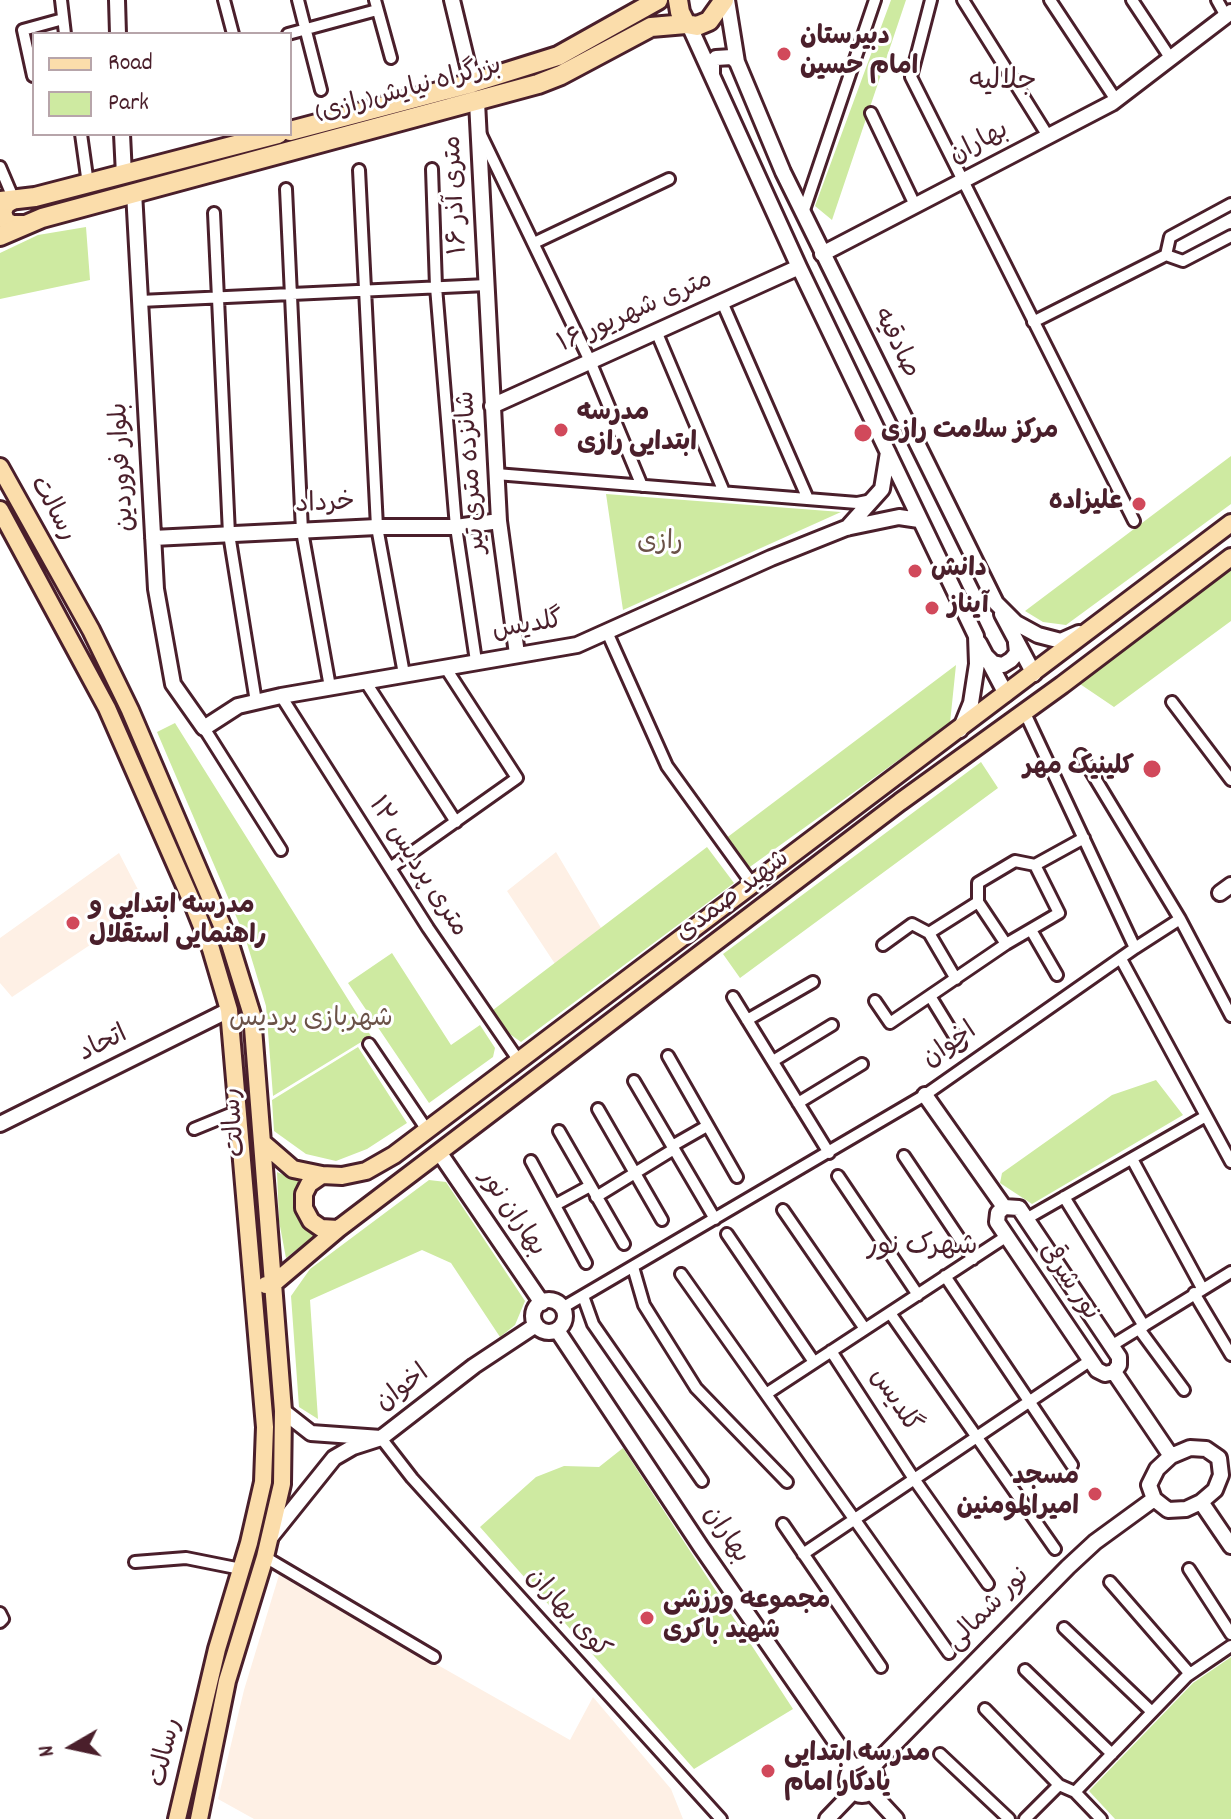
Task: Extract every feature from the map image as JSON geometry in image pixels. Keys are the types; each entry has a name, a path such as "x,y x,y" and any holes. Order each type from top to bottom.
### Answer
{"highway":[{"name":"بزرگراه نیایش(رازی)","path":"292,130 472,83 558,56 658,0"},
{"path":"678,0 680,12 688,24 697,26 709,21 725,0"},
{"name":"بزرگراه نیایش(رازی)","path":"0,236 25,224 134,192 477,102 561,75 651,27 688,24"},
{"path":"7,200 88,184 270,136"}],"main road":[{"path":"117,0 118,32"},
{"path":"452,0 472,83"},
{"name":"صادقیه","path":"725,0 737,62 803,213 996,603 1016,623 1038,635 1061,641 1090,629"},
{"name":"بهاران","path":"822,254 1116,100 1229,14"},
{"name":"صادقیه","path":"688,24 799,267 976,636 977,664 971,703 960,730"},
{"path":"712,74 712,63 716,58 732,57 737,62"},
{"name":"۱۶ متری آذر","path":"477,102 487,285"},
{"path":"122,136 124,175"},
{"name":"بلوار فروردین","path":"134,192 156,589 173,684 204,728"},
{"path":"7,200 3,212 6,221 25,224"},
{"name":"۱۶ متری شهریور","path":"492,406 799,267"},
{"name":"شانزده متری تیر","path":"487,285 499,521 517,654"},
{"path":"846,528 882,489 888,452"},
{"name":"رسالت","path":"0,467 98,643 141,734 230,944 252,1015 283,1411 282,1484 265,1557 227,1681 199,1819"},
{"name":"رسالت","path":"0,510 107,708 205,934 229,1010 265,1427 263,1482 217,1649 177,1819"},
{"path":"846,528 899,517 919,520"},
{"name":"خرداد","path":"153,538 377,527 456,527 499,521"},
{"name":"شهید صمدی","path":"263,1143 293,1169 322,1175 342,1176 366,1171 394,1155 1231,523"},
{"name":"گلدیس","path":"204,728 238,706 281,696 577,645 771,558 846,528"},
{"path":"1196,549 1212,571"},
{"name":"شهید صمدی","path":"273,1284 338,1229 673,974 1231,557"},
{"path":"996,603 1034,674"},
{"path":"976,636 1006,694"},
{"path":"985,656 993,663 1003,665 1017,653 1016,643"},
{"path":"657,957 654,968 659,975 673,974"},
{"path":"626,980 640,981 644,993 641,999"},
{"name":"اتحاد","path":"0,1124 229,1010"},
{"name":"نور شرقی","path":"925,1095 1004,1207"},
{"name":"بهاران نور","path":"439,1152 542,1303"},
{"path":"322,1175 309,1184 304,1194 304,1208 311,1221 321,1228 338,1229"},
{"name":"نور شرقی","path":"1011,1205 1019,1208 1026,1219 1119,1357 1119,1365 1114,1372 1105,1374 1097,1370 997,1222 998,1213 1011,1205"},
{"path":"254,1286 273,1284"},
{"path":"551,1301 562,1308 565,1318 557,1330 543,1331 536,1325 533,1315 542,1303 551,1301"},
{"name":"اخوان","path":"269,1540 334,1458 353,1447 381,1438 474,1366 536,1325"},
{"name":"بهاران","path":"557,1330 701,1547 854,1768"},
{"name":"نور شرقی","path":"1114,1372 1171,1456"},
{"path":"283,1411 311,1433 381,1438"},
{"path":"1190,1448 1225,1455 1215,1490 1201,1502 1186,1509 1168,1510 1154,1499 1149,1485 1157,1469 1171,1456 1190,1448"},
{"name":"نور شمالی","path":"871,1768 1068,1567 1095,1542 1154,1499"},
{"path":"1201,1502 1231,1546"},
{"path":"853,1792 847,1780 854,1768 862,1765 871,1768 877,1780 871,1792"},
{"path":"827,1819 853,1792 871,1792 896,1819"}],"street":[{"path":"61,0 65,32"},
{"path":"224,0 232,32"},
{"path":"298,0 321,90"},
{"path":"803,213 875,0"},
{"path":"931,0 911,77 1134,521"},
{"path":"963,0 1048,136"},
{"path":"1050,0 1116,100"},
{"path":"1132,0 1171,59"},
{"path":"1217,0 1229,14"},
{"path":"292,33 376,5 391,58"},
{"path":"32,71 23,30 63,19"},
{"path":"871,113 915,205"},
{"path":"478,129 590,361 642,486"},
{"path":"81,136 88,184"},
{"path":"0,167 7,200"},
{"path":"432,169 436,287 456,527 476,661"},
{"path":"359,170 377,527 404,674"},
{"path":"534,243 669,179"},
{"path":"286,189 302,531 330,687"},
{"path":"1166,255 1170,237 1231,204"},
{"path":"214,213 229,534 256,702"},
{"path":"1033,322 1166,255 1183,261 1231,236"},
{"path":"140,301 487,285"},
{"path":"722,302 808,499"},
{"path":"656,331 724,492"},
{"path":"496,474 857,503 874,499"},
{"path":"607,632 667,766 753,885"},
{"path":"390,868 517,778 445,667"},
{"path":"365,681 456,822"},
{"name":"۱۲ متری پردیس","path":"281,696 390,868 519,1061"},
{"path":"1172,702 1231,780"},
{"path":"1024,711 1135,948"},
{"path":"204,728 281,850"},
{"path":"1081,755 1180,919 1231,1016"},
{"path":"1006,944 978,902 978,883 1015,861 1035,865 1084,838"},
{"path":"875,1001 890,1023 1006,944 1059,913 1035,865"},
{"path":"929,933 978,902"},
{"name":"اخوان","path":"562,1308 925,1095 1180,919"},
{"path":"883,945 912,924 929,933 956,979"},
{"path":"1031,930 1057,975"},
{"path":"1121,959 1231,1162"},
{"path":"747,1020 813,982"},
{"path":"930,996 960,1045"},
{"path":"733,997 829,1153"},
{"path":"773,1061 832,1025"},
{"path":"369,1044 427,1130"},
{"path":"668,1056 737,1177"},
{"path":"798,1103 862,1064"},
{"path":"634,1081 715,1219"},
{"path":"598,1109 662,1220"},
{"path":"194,1129 238,1111"},
{"path":"1026,1219 1206,1116"},
{"path":"596,1197 707,1126"},
{"path":"559,1131 624,1244"},
{"path":"904,1156 973,1259"},
{"path":"1132,1159 1231,1355"},
{"path":"531,1161 586,1263"},
{"path":"838,1176 918,1295"},
{"path":"555,1205 590,1186"},
{"path":"1064,1197 1142,1328 1184,1390"},
{"path":"783,1210 865,1329"},
{"path":"727,1234 814,1362"},
{"path":"766,1394 1007,1236"},
{"path":"633,1267 644,1305 696,1388 787,1482"},
{"path":"1111,1346 1231,1272"},
{"path":"681,1274 949,1653"},
{"path":"945,1276 1072,1465"},
{"path":"583,1296 593,1324 702,1481"},
{"path":"890,1313 1055,1549"},
{"name":"گلدیس","path":"831,1351 914,1479 988,1584"},
{"path":"803,1554 1091,1360"},
{"name":"کوی بهاران","path":"381,1438 412,1478 721,1819"},
{"path":"783,1524 881,1667"},
{"path":"265,1557 434,1657"},
{"path":"135,1562 186,1558 241,1569"},
{"path":"1189,1569 1231,1634"},
{"path":"1110,1582 1190,1674"},
{"path":"0,1613 3,1619 0,1622"},
{"path":"1064,1628 1152,1712"},
{"path":"1075,1792 1190,1674 1231,1646"},
{"path":"1025,1670 1112,1754"},
{"path":"985,1709 1059,1785 1075,1792 1101,1819"},
{"path":"940,1754 1009,1819"},
{"path":"1025,1819 1059,1785"}],"shaded area":[{"path":"556,852 604,933 557,967 507,891"},
{"name":"مدرسه ابتدایی و راهنمایی استقلال","path":"119,853 147,907 12,997 0,983 0,938"},
{"path":"279,1575 570,1740 593,1697 671,1789 683,1819 254,1819 218,1799 244,1690"}],"green space":[{"path":"891,0 906,0 832,220 815,206"},
{"path":"86,227 90,280 0,299 0,253 38,235"},
{"path":"1231,456 1231,504 1066,625 1043,622 1025,611"},
{"name":"رازی","path":"606,494 841,512 623,610"},
{"path":"1231,570 1231,621 1114,707 1080,684"},
{"path":"956,665 950,723 747,869 725,839"},
{"name":"شهربازی پردیس","path":"175,723 371,1036 273,1096 266,1006 245,937 157,732"},
{"path":"981,762 998,788 740,978 723,954"},
{"path":"707,847 734,883 521,1042 507,1032 493,1010"},
{"path":"392,953 451,1045 480,1025 495,1048 493,1057 429,1103 348,983"},
{"path":"358,1047 407,1123 367,1149 336,1161 306,1154 274,1131 272,1100"},
{"path":"1156,1080 1183,1115 1032,1204 1000,1183 1002,1173 1112,1095"},
{"path":"277,1172 302,1183 297,1191 296,1207 314,1236 286,1258 279,1221"},
{"path":"429,1180 446,1182 525,1301 515,1325 500,1337 451,1263 422,1250 310,1300 318,1419 299,1407 291,1296 310,1269"},
{"name":"مجموعه ورزشی شهید باکری","path":"623,1448 793,1709 694,1769 480,1527 536,1477 564,1466 599,1467"},
{"path":"1231,1657 1231,1819 1115,1819 1089,1791 1193,1683"}],"place":[{"name":"دبیرستان امام حسین","path":"784,54"},
{"name":"مدرسه ابتدایی رازی","path":"561,430"},
{"name":"مرکز سلامت رازی","path":"863,433"},
{"name":"علیزاده","path":"1139,504"},
{"name":"دانش","path":"915,571"},
{"name":"آیناز","path":"932,608"},
{"name":"کلینیک مهر","path":"1152,769"},
{"name":"مدرسه ابتدایی و راهنمایی استقلال","path":"73,923"},
{"name":"مسجد امیرالمومنین","path":"1095,1494"},
{"name":"مجموعه ورزشی شهید باکری","path":"647,1618"},
{"name":"مدرسه ابتدایی یادگار امام","path":"768,1771"}],"district":[{"name":"جلالیه","path":"1003,84"},
{"name":"شهرک نور","path":"922,1249"}]}
